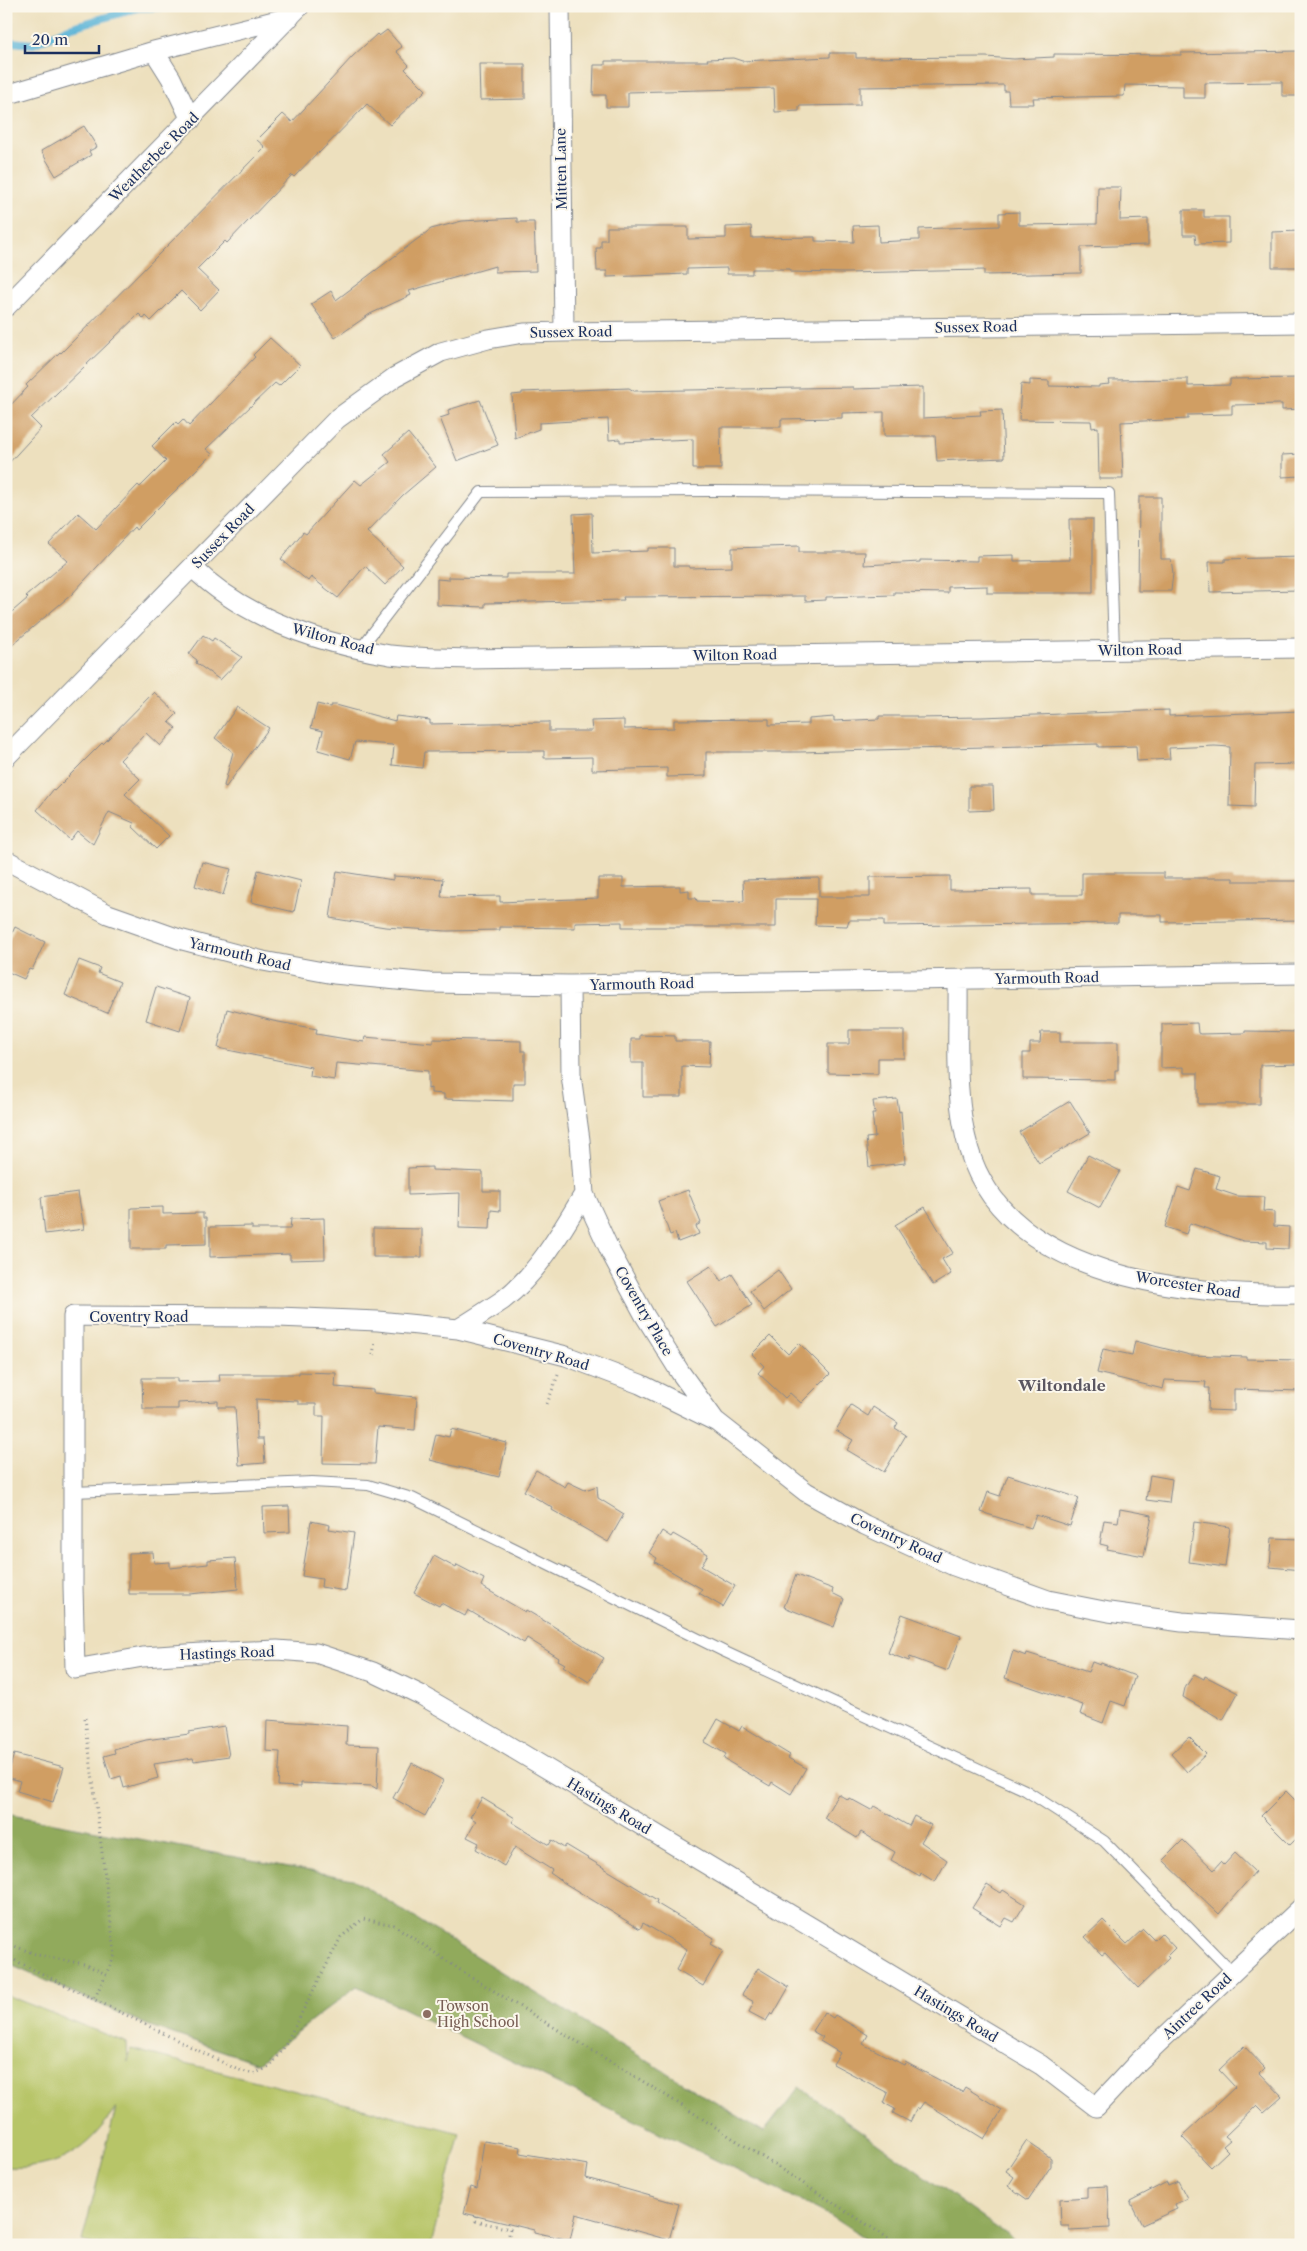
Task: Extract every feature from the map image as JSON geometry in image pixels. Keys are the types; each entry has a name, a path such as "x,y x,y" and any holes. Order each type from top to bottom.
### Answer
{"street":[{"name":"Mitten Lane","path":"560,6 564,332"},
{"path":"6,95 295,12"},
{"name":"Weatherbee Road","path":"6,307 295,12"},
{"path":"154,52 171,78 191,120"},
{"name":"Sussex Road","path":"6,757 337,419 396,377 441,352 488,339 524,333 1301,323"},
{"name":"Wilton Road","path":"192,567 210,585 266,619 307,635 392,655 466,659 1301,648"},
{"name":"Yarmouth Road","path":"6,860 108,914 179,939 263,961 334,974 429,983 570,984 958,980 1301,974"},
{"name":"Worcester Road","path":"958,980 962,1124 969,1151 980,1176 995,1200 1015,1222 1045,1244 1072,1257 1132,1277 1207,1291 1254,1295 1301,1294"},
{"name":"Coventry Place","path":"570,984 571,1074 580,1140 584,1194 611,1253 646,1316 680,1372 716,1422"},
{"path":"458,1329 504,1299 528,1275 551,1248 584,1194"},
{"name":"Coventry Road","path":"75,1669 73,1586 73,1316 278,1317 378,1321 458,1329 566,1356 640,1384 716,1422 806,1492 865,1525 954,1566 1048,1600 1109,1612 1182,1622 1301,1630"},
{"name":"Hastings Road","path":"75,1669 143,1657 277,1650 316,1654 373,1672 421,1695 504,1743 1041,2065 1096,2107"},
{"name":"Aintree Road","path":"1096,2107 1138,2062 1301,1908"}],"lane":[{"path":"361,648 481,492 720,491 1109,494 1114,650"},
{"path":"74,1492 312,1482 368,1485 412,1498 749,1663 1025,1790 1104,1841 1233,1973"}],"path":[{"path":"547,1404 566,1356"},
{"path":"84,1718 115,1955 94,1999"},
{"path":"6,1956 196,2050 236,2069 253,2074 270,2067 282,2051 341,1937 363,1919 394,1926 466,1974 667,2096 899,2245"},
{"path":"6,1943 38,1955 84,1964 106,1974"},
{"path":"477,2216 476,2221 510,2229 506,2245"},
{"path":"544,2234 543,2239 573,2245"}],"green space":[{"path":"6,1814 353,1879 764,2132 799,2087 1021,2245 875,2245 831,2216 357,1986 258,2063 147,2025 6,1963"},
{"path":"6,1995 127,2043 128,2062 131,2049 460,2133 431,2245 97,2245 82,2241 116,2108 95,2135 71,2154 57,2161 42,2165 6,2167"}],"building":[{"path":"387,30 402,47 396,51 409,65 405,69 426,90 390,125 367,104 294,177 292,175 227,243 225,241 197,269 219,290 200,310 181,291 151,321 146,316 144,319 139,314 31,418 41,428 6,466 6,410 28,387 26,385 61,353 265,147 257,140 283,114 292,122 353,56 377,34 379,36"},
{"path":"1301,51 1301,96 1282,96 1282,82 1205,83 1205,98 1183,98 1183,86 1125,85 1124,96 1033,98 1034,104 1009,104 1008,91 1004,91 1004,85 860,87 860,105 799,106 799,111 775,112 774,88 628,92 628,107 606,107 606,95 593,95 594,65 605,65 605,61 708,61 707,59 733,58 742,61 830,57 830,53 856,53 856,58 986,57 1014,59 1054,57 1054,54 1181,55 1181,53"},
{"path":"479,64 525,64 525,99 480,100"},
{"path":"84,126 97,147 89,151 91,155 56,176 41,151"},
{"path":"1098,187 1121,187 1120,220 1148,219 1148,245 1081,247 1081,273 984,275 984,270 846,273 790,272 790,269 752,269 752,274 727,274 727,268 687,269 687,274 607,277 607,271 597,271 596,248 601,248 601,240 607,240 607,227 688,227 688,239 726,238 726,227 751,226 752,238 815,237 815,241 854,242 853,226 878,225 879,242 919,240 919,229 999,226 999,213 1019,212 1019,225 1097,224"},
{"path":"1183,210 1204,210 1204,217 1229,217 1229,243 1196,244 1195,235 1183,235"},
{"path":"517,218 517,222 534,222 536,271 495,272 495,266 409,291 411,295 370,314 335,338 311,304 331,291 336,300 431,229 462,221"},
{"path":"1301,231 1301,267 1272,267 1272,232"},
{"path":"270,338 300,365 279,386 275,383 206,449 212,454 136,530 134,527 72,594 6,650 6,617 28,598 26,596 68,561 49,544 78,513 96,529 138,485 140,487 166,461 152,446 176,422 178,424 183,419 189,426 255,357 253,355"},
{"path":"1301,378 1301,409 1282,410 1282,404 1232,405 1232,414 1188,415 1188,419 1121,422 1123,479 1099,479 1098,427 1092,428 1091,421 1019,420 1021,384 1030,385 1030,380 1049,381 1049,386 1099,387 1099,385 1110,384 1109,380 1188,379 1188,386 1230,385 1230,379"},
{"path":"853,387 853,389 923,387 923,418 981,415 980,411 1002,410 1004,458 937,461 935,436 884,436 884,412 842,413 842,418 781,419 781,427 720,427 721,469 693,469 693,439 620,442 620,439 609,440 608,419 539,423 539,429 515,438 512,395 522,394 522,392 629,388 634,391"},
{"path":"480,400 498,445 457,461 440,418 449,415 448,410"},
{"path":"408,433 436,467 403,495 367,532 403,566 385,585 365,566 338,598 311,577 308,581 281,559 303,532 306,534 355,480 361,485 390,462 384,454"},
{"path":"1301,454 1301,476 1282,477 1282,455"},
{"path":"1139,497 1161,497 1161,559 1171,559 1173,573 1171,591 1138,591"},
{"path":"592,513 593,553 648,551 648,548 674,548 674,566 689,566 689,568 732,567 732,548 799,546 799,552 865,552 864,565 920,562 920,560 977,561 977,556 1014,555 1014,561 1070,560 1069,519 1093,519 1093,593 987,593 987,586 948,587 948,593 894,592 894,595 826,597 826,600 805,601 805,596 623,597 624,600 485,603 485,607 437,605 437,579 449,580 449,577 506,578 506,574 575,574 573,514"},
{"path":"1301,557 1301,590 1210,592 1209,562 1225,562 1225,559"},
{"path":"203,635 212,641 214,638 242,657 220,680 196,663 197,660 189,654"},
{"path":"154,692 177,714 169,722 176,728 160,746 146,733 120,760 140,779 125,794 169,836 156,849 133,827 134,823 109,812 93,844 77,831 70,840 37,810 53,790 103,744"},
{"path":"317,704 330,707 331,705 336,705 395,721 396,716 430,720 430,724 549,722 549,731 592,731 591,721 624,720 624,729 674,728 674,720 769,719 769,725 809,724 809,719 834,717 834,721 879,719 879,716 916,716 916,718 982,717 1169,710 1169,716 1301,711 1301,764 1255,765 1254,807 1229,806 1230,747 1215,746 1169,748 1170,759 1137,761 1136,746 1098,747 1098,744 799,752 706,752 706,776 667,777 667,768 592,770 592,757 544,758 544,751 424,752 422,768 392,765 394,747 392,745 355,742 350,759 318,750 323,731 311,728"},
{"path":"237,707 269,728 226,787 224,786 233,752 215,738"},
{"path":"969,786 993,786 994,810 969,811"},
{"path":"202,862 231,869 223,895 195,886"},
{"path":"258,870 301,881 294,912 251,902"},
{"path":"337,871 393,880 393,876 443,879 441,897 500,896 500,902 598,898 598,878 623,878 623,887 680,886 680,891 689,890 689,898 696,898 697,901 724,902 744,901 743,880 819,878 819,897 870,897 870,877 950,876 950,890 1032,889 1032,895 1082,895 1082,873 1164,873 1164,878 1233,878 1233,881 1301,881 1301,920 1162,922 1162,915 1118,915 1118,923 884,926 884,920 849,920 847,926 815,925 816,899 776,899 776,927 622,927 622,922 575,923 575,928 500,927 500,930 446,931 385,927 330,918"},
{"path":"15,927 45,942 32,970 29,969 24,979 6,971 6,946"},
{"path":"79,960 100,968 98,973 120,982 107,1013 65,995"},
{"path":"156,987 190,998 180,1031 146,1020"},
{"path":"227,1009 273,1021 317,1029 316,1034 364,1042 365,1037 433,1043 433,1039 521,1041 521,1051 525,1051 525,1083 513,1083 513,1101 444,1099 444,1094 431,1093 431,1088 428,1089 428,1071 336,1063 334,1080 310,1076 311,1067 218,1048"},
{"path":"1197,1023 1198,1033 1200,1034 1245,1033 1245,1031 1301,1032 1301,1064 1260,1065 1260,1104 1198,1104 1198,1073 1184,1073 1184,1067 1161,1068 1162,1024"},
{"path":"849,1030 904,1030 904,1058 878,1058 878,1074 828,1073 828,1044 849,1044"},
{"path":"1041,1032 1060,1032 1060,1042 1118,1042 1118,1070 1115,1070 1115,1080 1023,1079 1023,1053 1030,1053 1030,1043 1040,1043"},
{"path":"640,1035 675,1036 675,1041 710,1041 709,1067 682,1066 682,1097 643,1097 643,1063 631,1063 631,1039 640,1039"},
{"path":"897,1099 899,1112 901,1111 905,1163 869,1167 866,1138 875,1137 872,1114 875,1114 873,1101"},
{"path":"1070,1101 1090,1133 1039,1163 1019,1132"},
{"path":"1088,1155 1120,1171 1100,1208 1068,1191"},
{"path":"432,1167 432,1170 483,1172 483,1191 500,1191 500,1211 491,1210 490,1229 459,1228 460,1193 408,1195 408,1168"},
{"path":"1197,1169 1220,1176 1216,1189 1237,1196 1264,1197 1263,1211 1274,1212 1274,1226 1289,1227 1288,1249 1267,1248 1267,1242 1243,1241 1190,1223 1186,1234 1165,1227 1178,1187 1190,1191"},
{"path":"688,1190 701,1223 696,1226 699,1234 678,1242 675,1233 670,1235 658,1201"},
{"path":"78,1192 84,1229 45,1234 41,1197"},
{"path":"163,1207 163,1214 203,1213 203,1218 206,1218 206,1244 166,1245 166,1249 131,1249 131,1208"},
{"path":"925,1207 953,1253 942,1259 951,1274 933,1285 895,1225"},
{"path":"324,1218 325,1259 290,1260 290,1254 210,1257 210,1227 252,1226 252,1229 290,1229 291,1219"},
{"path":"373,1228 422,1229 422,1257 373,1257"},
{"path":"711,1266 721,1281 732,1274 752,1305 717,1327 687,1281"},
{"path":"778,1270 791,1289 764,1311 750,1291"},
{"path":"770,1336 788,1354 799,1343 830,1374 801,1403 790,1393 785,1398 758,1373 764,1366 752,1354"},
{"path":"1135,1341 1190,1355 1301,1360 1301,1391 1234,1389 1234,1411 1208,1410 1209,1388 1205,1388 1206,1382 1165,1380 1163,1389 1097,1373 1103,1349 1132,1355"},
{"path":"299,1372 336,1373 335,1387 373,1390 373,1393 417,1397 415,1430 378,1427 375,1464 323,1463 324,1416 316,1416 316,1404 256,1399 257,1439 263,1439 265,1463 239,1465 235,1407 218,1407 218,1401 178,1403 178,1409 143,1409 142,1378 177,1378 177,1382 220,1381 219,1374 299,1374"},
{"path":"851,1405 868,1416 873,1407 898,1423 895,1428 906,1435 884,1472 847,1450 853,1440 836,1430"},
{"path":"451,1429 507,1443 499,1477 430,1460 436,1434 449,1437"},
{"path":"536,1470 565,1487 568,1482 585,1490 597,1486 598,1498 624,1514 608,1542 552,1510 553,1508 524,1491"},
{"path":"1008,1475 1079,1498 1070,1526 1036,1515 1031,1528 981,1512 988,1492 1000,1496"},
{"path":"1150,1475 1172,1479 1169,1503 1146,1500"},
{"path":"289,1506 290,1532 264,1533 263,1507"},
{"path":"1120,1509 1152,1515 1144,1556 1107,1549 1108,1546 1100,1544 1104,1520 1118,1522"},
{"path":"311,1521 330,1525 329,1529 354,1533 346,1591 321,1587 322,1579 302,1576"},
{"path":"1194,1522 1230,1527 1225,1567 1189,1562"},
{"path":"662,1531 671,1537 673,1534 708,1554 701,1566 735,1586 723,1607 699,1593 702,1589 655,1562 657,1558 649,1553"},
{"path":"1272,1538 1301,1539 1301,1570 1270,1567"},
{"path":"153,1552 154,1563 170,1562 170,1568 208,1564 208,1560 235,1558 238,1589 190,1594 129,1594 129,1553"},
{"path":"434,1556 456,1568 457,1565 484,1579 481,1586 525,1612 526,1610 604,1658 589,1682 563,1666 565,1664 558,1660 559,1658 527,1638 524,1643 468,1610 465,1616 441,1603 439,1606 414,1593"},
{"path":"796,1575 833,1589 832,1593 844,1599 834,1627 784,1607"},
{"path":"902,1614 961,1636 948,1671 910,1657 909,1661 888,1653"},
{"path":"1013,1651 1026,1656 1027,1653 1088,1672 1092,1662 1100,1665 1101,1663 1135,1676 1125,1706 1111,1701 1103,1723 1080,1714 1083,1705 1005,1678"},
{"path":"1194,1674 1204,1679 1205,1676 1238,1693 1223,1720 1183,1697 1185,1688"},
{"path":"718,1719 739,1731 742,1726 790,1755 788,1758 806,1768 791,1794 772,1782 770,1786 724,1759 726,1754 705,1742"},
{"path":"267,1720 347,1726 346,1745 379,1746 377,1789 372,1786 301,1783 301,1787 278,1786 280,1752 266,1751"},
{"path":"224,1726 229,1756 194,1761 193,1758 154,1764 158,1778 124,1788 121,1776 111,1779 104,1756 115,1753 114,1749 146,1740 189,1734 189,1732"},
{"path":"1189,1737 1206,1754 1187,1772 1171,1754"},
{"path":"14,1754 64,1767 53,1802 17,1791 20,1781 7,1777"},
{"path":"412,1763 444,1781 425,1816 393,1798"},
{"path":"1286,1791 1301,1806 1301,1834 1290,1845 1261,1816"},
{"path":"838,1794 871,1810 874,1806 909,1826 914,1816 931,1825 921,1842 947,1860 935,1882 921,1873 920,1876 891,1860 895,1852 861,1832 857,1838 824,1818"},
{"path":"482,1798 515,1818 512,1822 549,1845 552,1840 564,1848 566,1845 657,1900 656,1903 714,1938 711,1944 723,1951 703,1986 676,1970 687,1949 643,1923 640,1929 566,1884 550,1873 552,1870 515,1847 504,1866 476,1849 479,1843 467,1837 476,1821 470,1817"},
{"path":"1183,1840 1214,1870 1221,1862 1224,1865 1235,1853 1255,1872 1219,1914 1163,1860"},
{"path":"987,1884 1001,1893 1003,1890 1025,1904 1014,1922 1006,1918 1001,1926 972,1908"},
{"path":"1103,1920 1127,1944 1143,1929 1154,1940 1161,1933 1175,1948 1167,1956 1169,1958 1138,1988 1105,1953 1102,1955 1085,1937"},
{"path":"758,1968 789,1987 773,2015 771,2013 766,2021 749,2012 754,2002 742,1995"},
{"path":"824,2012 833,2018 835,2015 868,2035 863,2044 904,2065 905,2062 962,2092 965,2087 1002,2110 984,2139 924,2102 919,2109 917,2108 910,2122 893,2113 895,2109 884,2103 888,2093 833,2064 840,2053 820,2041 823,2037 812,2031"},
{"path":"1244,2046 1265,2068 1260,2073 1282,2096 1264,2112 1257,2105 1225,2136 1230,2140 1223,2146 1228,2151 1211,2167 1182,2137 1235,2087 1219,2070"},
{"path":"484,2141 521,2147 520,2153 588,2165 586,2178 679,2204 669,2240 576,2214 570,2240 464,2213 471,2187 477,2189"},
{"path":"1026,2141 1051,2158 1051,2166 1028,2200 1008,2186 1014,2177 1006,2171"},
{"path":"1178,2181 1187,2198 1175,2204 1177,2209 1142,2225 1130,2201 1167,2182 1168,2185"},
{"path":"1108,2186 1110,2228 1069,2230 1069,2226 1061,2226 1060,2199 1087,2197 1087,2187"}],"waterway":[{"path":"6,39 12,42 33,44 69,28 138,8 190,6"}],"place":[{"name":"Towson High School","path":"427,2014"}],"district":[{"name":"Wiltondale","path":"1062,1386"}]}
